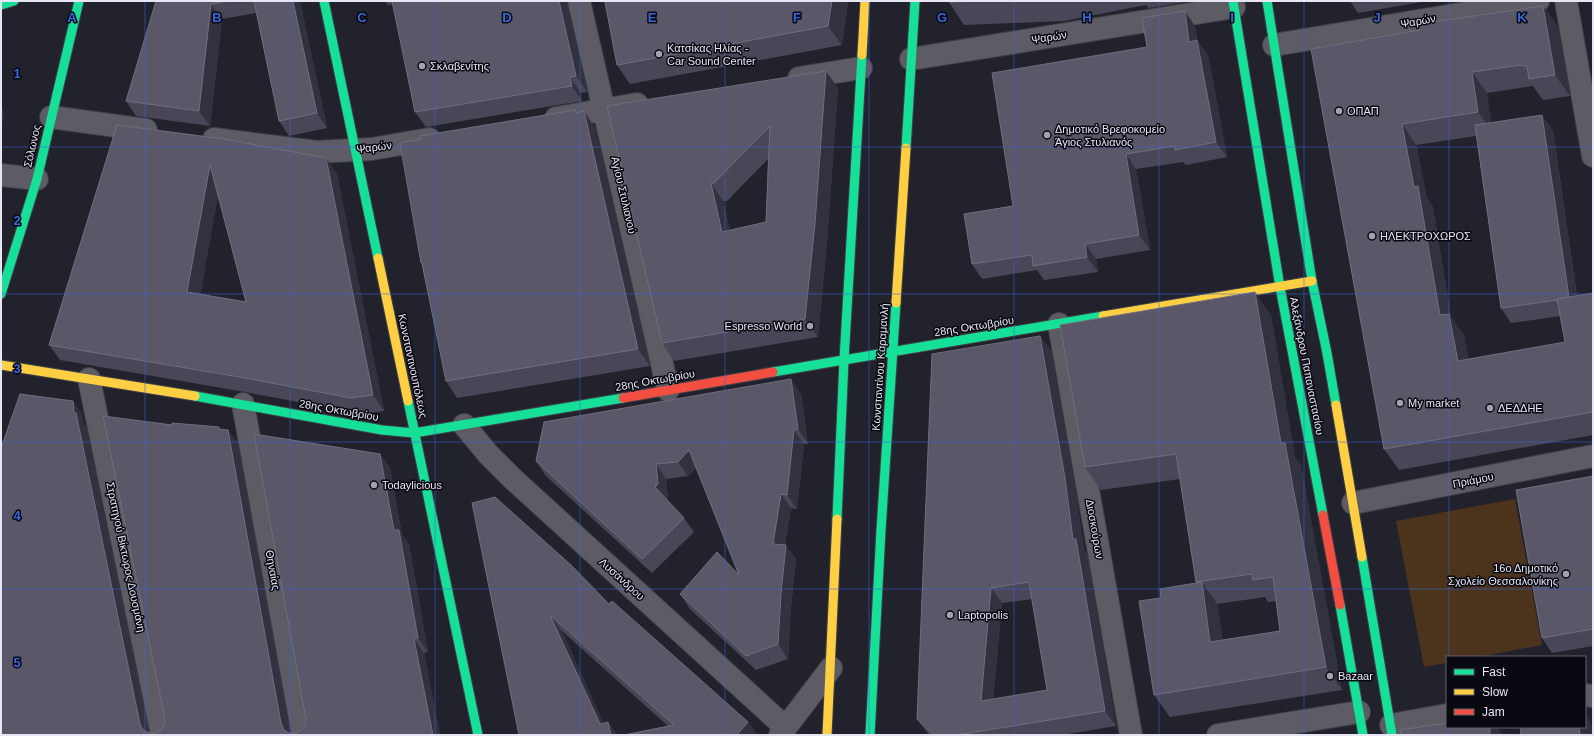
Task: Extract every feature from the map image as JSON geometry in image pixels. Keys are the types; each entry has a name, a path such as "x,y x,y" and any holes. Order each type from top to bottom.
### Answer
{"main road":[{"path":"1,5 14,1"},
{"name":"Σόλωνος","path":"1,294 37,179 79,1"},
{"name":"Κωνσταντινουπόλεως","path":"324,1 478,735"},
{"path":"828,735 844,360 865,1"},
{"name":"Κωνσταντίνου Καραμανλή","path":"870,735 915,1"},
{"name":"Αλεξάνδρου Παπαναστασίου","path":"1267,1 1312,281 1327,353 1392,730"},
{"name":"Αλεξάνδρου Παπαναστασίου","path":"1234,4 1280,287 1363,735"},
{"name":"28ης Οκτωβρίου","path":"1,365 243,404 375,429 414,433 1312,281"}],"street":[{"name":"Αγίου Στυλιανού","path":"579,1 668,390"},
{"name":"Ψαρών","path":"1274,45 1480,6 1538,1"},
{"path":"1566,1 1593,156"},
{"name":"Ψαρών","path":"911,59 1234,4"},
{"path":"783,80 861,68"},
{"path":"534,121 658,101"},
{"path":"51,117 168,133"},
{"name":"Ψαρών","path":"192,136 308,152 372,149 448,136"},
{"path":"1,175 37,179"},
{"name":"Διοσκούρων","path":"1059,324 1131,735"},
{"name":"Στρατηγού Βίκτωρος Δουσμάνη","path":"89,379 162,735"},
{"name":"Θηναίας","path":"243,404 303,735"},
{"name":"Λυσάνδρου","path":"464,425 488,454 513,479 783,731"},
{"name":"Πριάμου","path":"1353,504 1593,456"},
{"path":"783,731 830,668"},
{"path":"1218,735 1359,712"},
{"path":"1392,730 1446,715"}],"shaded area":[{"path":"1515,499 1542,645 1484,656 1446,656 1446,663 1424,667 1396,521"}],"building":[{"path":"156,1 228,1 211,4 199,111 126,101"},
{"path":"254,1 293,1 317,113 279,121"},
{"path":"392,1 559,1 576,76 570,77 572,86 415,112"},
{"path":"832,1 828,26 617,65 605,2"},
{"path":"949,1 983,1 949,2"},
{"path":"1543,6 1555,75 1529,79 1527,66 1521,65 1472,72 1478,112 1402,124 1414,187 1418,186 1440,315 1449,314 1458,361 1565,342 1557,299 1593,293 1593,412 1384,449 1311,49 1420,30 1419,24"},
{"path":"1185,11 1189,42 1197,40 1216,142 1175,150 1175,146 1126,154 1139,235 1085,244 1087,257 1033,266 1032,255 972,264 964,214 1013,206 992,73 1147,47 1142,18"},
{"path":"826,71 815,224 805,319 662,343 607,106","holes":["770,126 766,222 722,232 711,183 714,183"]},
{"path":"575,110 576,113 584,111 638,349 446,381 421,263 400,143 421,139 420,136"},
{"path":"1542,115 1569,297 1557,299 1558,300 1501,308 1475,125"},
{"path":"117,125 224,139 326,158 373,395 351,398 234,376 49,345","holes":["210,165 246,302 187,292"]},
{"path":"1255,292 1281,443 1285,443 1326,667 1154,695 1139,601 1161,598 1160,589 1202,582 1210,642 1280,631 1273,577 1253,580 1252,574 1196,582 1176,454 1085,467 1060,325"},
{"path":"1040,336 1065,478 1073,539 1076,539 1105,711 957,735 934,735 917,719 932,354","holes":["1029,582 1047,690 981,701 991,588"]},
{"path":"791,379 798,429 794,430 787,495 781,494 773,544 786,545 778,644 746,656 680,594 717,552 739,575 689,450 678,462 656,464 658,484 655,487 684,518 642,559 536,461 544,422"},
{"path":"20,394 73,401 74,413 76,413 140,724 143,730 149,733 155,733 161,730 165,719 103,416 172,425 172,423 219,427 219,429 228,430 281,723 284,730 289,733 296,733 302,730 306,719 254,434 380,454 394,530 399,530 418,638 414,639 433,735 1,735 1,448"},
{"name":"16ο Δημοτικό Σχολείο Θεσσαλονίκης","path":"1593,476 1593,629 1542,638 1516,490"},
{"path":"495,497 571,565 609,604 612,601 748,722 737,735 624,735 674,725 550,615 600,724 608,722 611,735 519,735 472,503"},
{"path":"1446,723 1446,728 1490,728 1490,735 1401,735 1400,730"},
{"path":"1520,728 1579,728 1580,735 1521,735"}],"traffic: fast":[{"path":"1,5 14,1"},
{"path":"1,294 37,179 79,1"},
{"path":"324,1 378,258"},
{"path":"906,148 915,1"},
{"path":"1233,1 1280,287 1323,515"},
{"path":"1267,1 1312,281 1336,405"},
{"path":"837,519 844,360 862,55"},
{"path":"870,735 881,530 896,303"},
{"path":"773,372 1103,316"},
{"path":"195,396 382,430 414,433 623,398"},
{"path":"408,401 478,735"},
{"path":"1362,557 1392,735"},
{"path":"1340,605 1363,735"}],"traffic: slow":[{"path":"862,55 865,1"},
{"path":"896,303 906,148"},
{"path":"378,258 408,401"},
{"path":"1103,316 1312,281"},
{"path":"1,365 195,396"},
{"path":"1336,405 1362,557"},
{"path":"827,735 837,519"}],"traffic: jam":[{"path":"623,398 773,372"},
{"path":"1323,515 1340,605"}],"place":[{"name":"Κατσίκας Ηλίας - Car Sound Center","path":"659,54"},
{"name":"Σκλαβενίτης","path":"422,66"},
{"name":"ΟΠΑΠ","path":"1339,111"},
{"name":"Δημοτικό Βρεφοκομείο Άγιος Στυλιανός","path":"1047,135"},
{"name":"ΗΛΕΚΤΡΟΧΩΡΟΣ","path":"1372,236"},
{"name":"Espresso World","path":"810,326"},
{"name":"My market","path":"1400,403"},
{"name":"ΔΕΔΔΗΕ","path":"1490,408"},
{"name":"Todaylicious","path":"374,485"},
{"name":"16ο Δημοτικό Σχολείο Θεσσαλονίκης","path":"1566,574"},
{"name":"Laptopolis","path":"950,615"},
{"name":"Bazaar","path":"1330,676"}]}
